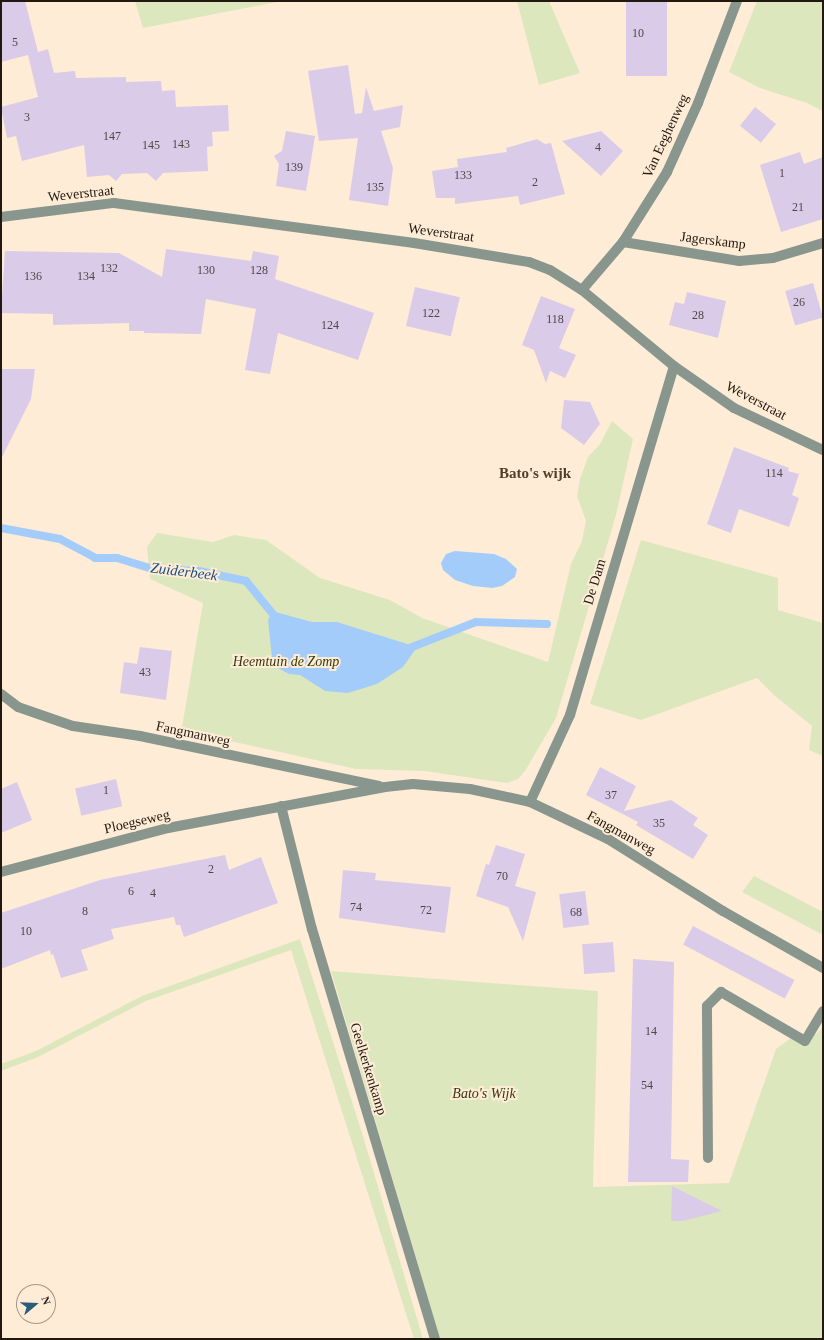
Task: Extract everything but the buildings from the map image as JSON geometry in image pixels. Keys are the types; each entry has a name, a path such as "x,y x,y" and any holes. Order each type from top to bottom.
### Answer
{"street":[{"name":"Van Eeghenweg","path":"582,290 623,242 667,172 698,103 737,1"},
{"name":"Weverstraat","path":"1,217 114,202 507,256 550,270 582,290 674,366 734,408 823,450"},
{"name":"Jagerskamp","path":"623,242 739,261 773,258 823,243"},
{"name":"De Dam","path":"530,802 570,715 674,366"},
{"name":"Fangmanweg","path":"1,694 18,707 73,726 140,736 385,787"},
{"name":"Fangmanweg","path":"281,806 385,787 413,784 470,789 530,802 608,839 723,911 823,968"},
{"name":"Ploegseweg","path":"1,872 43,859 168,828 281,806"},
{"name":"Geelkerkenkamp","path":"281,806 312,929 435,1339"},
{"path":"708,1158 707,1006 721,992 805,1041 823,1011"}],"green space":[{"path":"135,1 282,1 143,28"},
{"path":"517,1 549,1 580,73 539,85"},
{"path":"757,1 823,1 823,111 807,103 760,88 729,72"},
{"name":"Heemtuin de Zomp","path":"612,421 633,439 616,515 556,718 525,771 518,779 507,783 424,771 356,769 208,736 182,727 203,603 150,579 147,547 157,533 213,542 234,535 266,540 320,578 390,600 422,618 548,662 571,564 582,541 586,521 577,496 580,479 588,457 600,444"},
{"path":"641,540 778,578 778,610 823,623 823,756 809,750 812,726 774,695 757,678 641,720 590,704"},
{"path":"754,876 823,912 823,935 742,892"},
{"path":"300,939 363,1136 423,1339 414,1339 291,950 146,1001 38,1057 1,1071 1,1064 36,1051 142,996"},
{"name":"Bato's Wijk","path":"331,971 598,991 593,1187 729,1183 776,1049 795,1035 816,1034 823,1027 823,1339 440,1339"}],"water":[{"path":"455,551 494,554 506,559 517,569 515,577 502,586 492,588 473,586 455,580 443,570 441,563 446,554"},
{"path":"272,611 312,622 337,622 417,647 403,667 377,684 348,693 325,691 300,675 289,674 278,668 272,658 268,620"}],"waterway":[{"name":"Zuiderbeek","path":"1,528 60,539 95,558 117,558 152,569 199,571 246,581 277,619"},
{"name":"Zuiderbeek","path":"407,649 476,622 547,624"}],"district":[{"name":"Bato's wijk","path":"535,474"}]}
